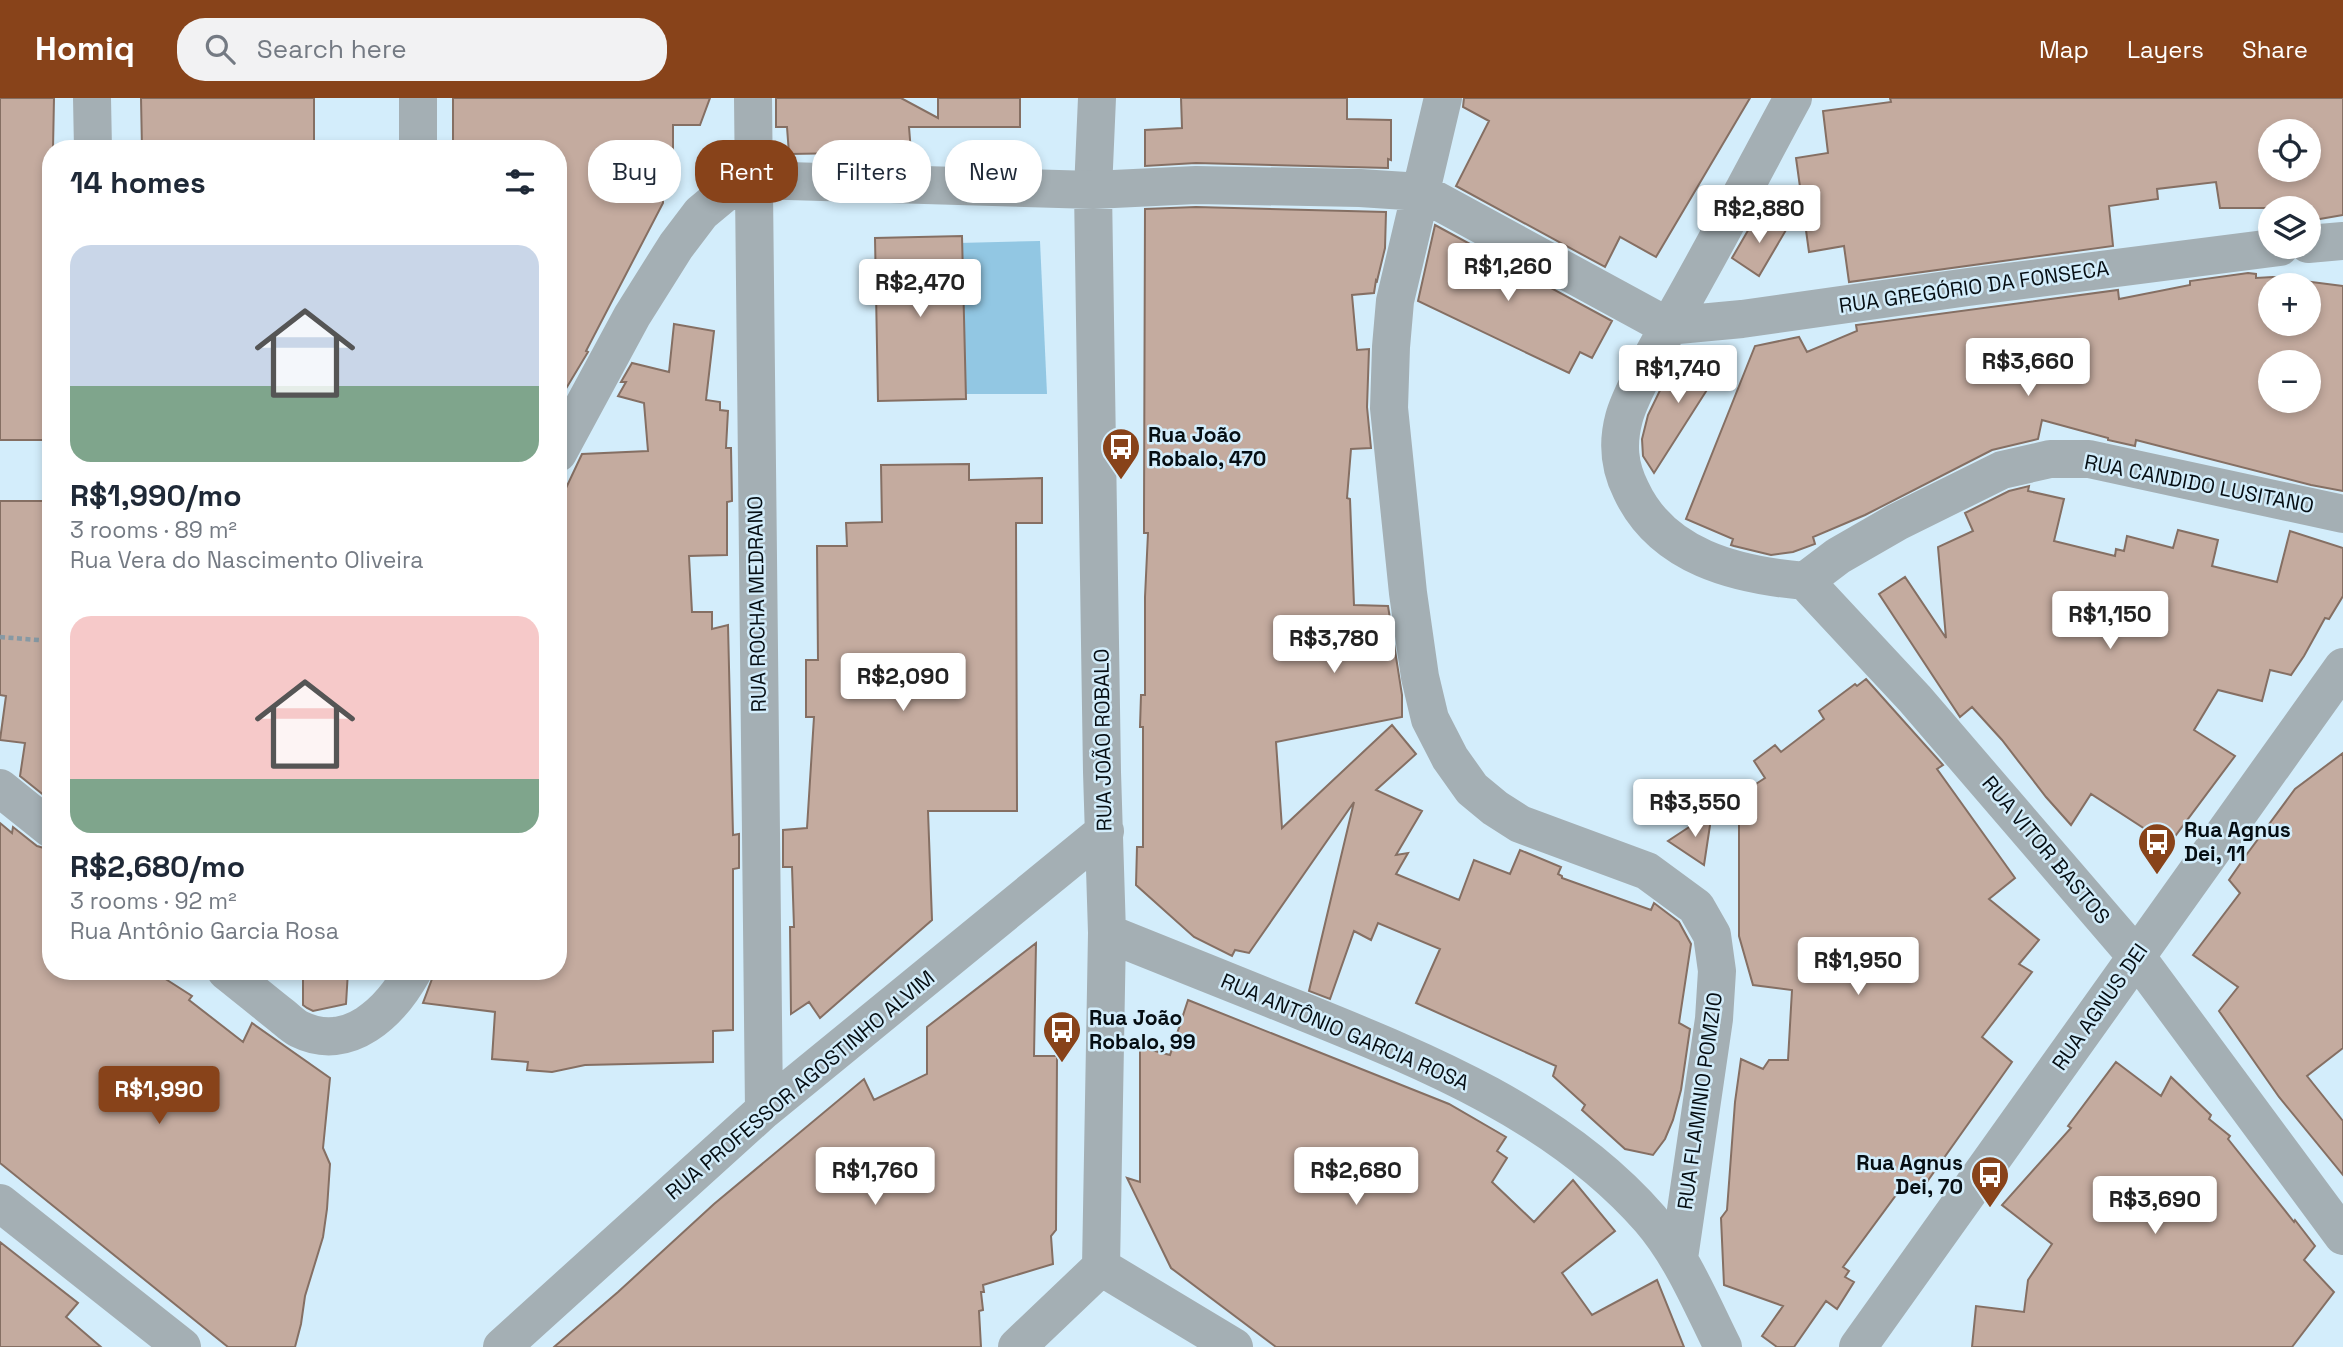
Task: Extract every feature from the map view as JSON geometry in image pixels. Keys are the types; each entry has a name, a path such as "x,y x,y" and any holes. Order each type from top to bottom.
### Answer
{"street":[{"path":"92,98 93,140"},
{"path":"418,98 418,140"},
{"name":"RUA ROCHA MEDRANO","path":"752,98 752,140"},
{"name":"RUA JOÃO ROBALO","path":"1097,98 1093,190 1107,933 1101,1267"},
{"name":"RUA FLAMINIO POMZIO","path":"1443,98 1395,301 1390,408 1408,593 1420,677 1430,719 1450,758 1472,789 1520,824 1647,872 1696,907 1712,935 1717,971 1714,1019 1678,1258"},
{"path":"1793,98 1696,279 1667,326 1624,417 1619,447 1622,471 1637,503 1654,527 1679,547 1722,565 1769,578 1805,580"},
{"path":"798,181 1093,190 1196,185 1360,188 1420,192 1667,326"},
{"path":"567,436 632,316 676,246 701,213 713,203"},
{"name":"RUA ROCHA MEDRANO","path":"752,203 764,1110"},
{"path":"2321,243 2343,241"},
{"name":"RUA GREGÓRIO DA FONSECA","path":"1667,326 1742,319 2258,250"},
{"name":"RUA CANDIDO LUSITANO","path":"1805,580 1838,556 1920,511 2002,471 2050,459 2089,459 2343,514"},
{"name":"RUA VITOR BASTOS","path":"1805,580 1915,699 2136,956 2343,1236"},
{"name":"RUA AGNUS DEI","path":"1858,1347 2136,956 2341,676"},
{"path":"0,788 42,822"},
{"name":"RUA PROFESSOR AGOSTINHO ALVIM","path":"502,1347 764,1110 1105,831"},
{"name":"RUA ANTÔNIO GARCIA ROSA","path":"1107,933 1390,1046 1475,1087 1571,1147 1605,1174 1650,1219 1678,1258 1723,1347"},
{"path":"237,980 299,1029 321,1036 343,1035 368,1026 390,1006 407,980"},
{"path":"0,1203 181,1347"},
{"path":"1017,1347 1101,1267 1234,1347"}],"path":[{"path":"0,636 42,640"}],"shaded area":[{"path":"1040,241 1047,394 962,394 958,243"}],"building":[{"path":"0,98 54,98 53,140 42,140 42,440 0,440"},
{"path":"141,98 314,98 314,140 142,140"},
{"path":"453,98 710,98 700,125 673,125 673,140 588,140 588,203 663,203 586,351 588,352 567,387 567,140 453,140"},
{"path":"776,98 901,98 938,118 938,98 1020,98 1020,127 909,127 910,140 812,140 812,154 798,154 798,140 788,140 787,127 776,127"},
{"path":"1181,98 1347,98 1347,119 1391,120 1391,160 1388,159 1388,168 1196,163 1145,166 1145,130 1182,128"},
{"path":"1464,98 1750,98 1656,257 1620,237 1605,267 1456,186 1489,121 1463,107"},
{"path":"1890,98 2343,98 2343,215 2321,219 2321,196 2258,196 2258,208 2220,208 2216,182 2157,189 2158,199 2109,206 2113,246 1849,282 1844,246 1809,252 1796,158 1828,153 1823,111 1891,102"},
{"path":"1196,207 1386,212 1385,248 1374,293 1352,295 1357,350 1369,349 1367,407 1371,448 1351,449 1347,498 1350,499 1354,605 1388,606 1402,695 1402,717 1276,742 1282,828 1392,725 1416,754 1376,790 1422,811 1396,855 1408,853 1396,874 1459,900 1474,860 1510,874 1520,850 1561,867 1558,874 1562,878 1651,910 1654,903 1679,922 1691,944 1679,1023 1690,1029 1681,1090 1673,1120 1665,1139 1653,1155 1625,1149 1582,1110 1585,1105 1553,1076 1556,1066 1416,1003 1440,949 1378,923 1371,940 1354,931 1330,999 1309,991 1354,802 1249,953 1235,950 1232,956 1194,937 1136,885 1137,847 1143,847 1143,727 1140,727 1141,695 1145,695 1148,533 1144,533 1145,209"},
{"path":"1757,215 1786,230 1759,276 1732,258"},
{"path":"1435,225 1612,321 1592,358 1580,352 1569,373 1418,301"},
{"path":"962,236 966,399 878,401 875,238"},
{"path":"2256,274 2258,336 2321,336 2321,283 2343,286 2343,491 2136,440 2135,446 2108,440 2042,420 2038,439 1992,450 1865,515 1813,537 1815,544 1793,552 1771,555 1734,546 1731,545 1733,539 1686,519 1755,346 1799,337 1807,352 1857,331 1856,325 2118,290 2119,299 2190,285 2190,281"},
{"path":"674,324 714,331 706,400 720,402 720,410 728,411 726,448 731,448 732,501 727,502 727,555 689,556 692,612 712,612 712,629 728,625 733,835 739,834 739,868 733,869 733,1030 713,1031 713,1062 585,1065 552,1072 527,1070 528,1062 492,1059 495,1012 423,1003 432,980 567,980 567,486 582,454 648,451 644,403 618,396 626,382 621,382 632,363 669,372"},
{"path":"1733,349 1654,473 1643,456 1642,439 1648,415 1666,378 1669,379 1674,366"},
{"path":"969,464 969,480 1042,478 1042,523 1016,523 1017,811 928,811 932,920 820,1018 809,1002 791,1014 790,927 794,927 792,867 783,867 783,830 807,828 814,717 806,717 806,660 818,660 817,546 847,546 846,523 882,522 881,465"},
{"path":"2029,486 2028,491 2064,499 2054,541 2115,556 2116,549 2124,551 2127,536 2173,548 2178,530 2218,540 2212,566 2277,582 2290,531 2343,548 2343,596 2329,619 2325,618 2291,675 2270,670 2262,701 2218,690 2194,730 2235,756 2164,851 2148,831 2091,794 2071,825 1972,707 1960,717 1879,594 1905,577 1946,638 1938,547 1973,531 1965,513 2009,491"},
{"path":"0,501 42,501 42,794 20,776 25,743 0,740 6,696 0,695"},
{"path":"1866,679 1943,765 1937,769 2015,878 1989,899 2039,940 2019,964 2032,972 1982,1037 2012,1062 1919,1193 1905,1183 1843,1267 1849,1271 1845,1277 1854,1282 1837,1309 1826,1301 1794,1347 1777,1347 1762,1336 1783,1306 1724,1285 1721,1218 1727,1210 1741,1059 1763,1069 1769,1060 1788,1060 1792,990 1753,985 1739,936 1739,795 1765,778 1754,761 1775,745 1781,752 1824,719 1819,711"},
{"path":"2343,753 2343,1048 2307,1076 2343,1121 2343,1175 2279,1097 2219,1011 2238,987 2193,955 2240,893 2229,880 2295,789"},
{"path":"1712,812 1704,865 1668,841"},
{"path":"0,823 12,833 13,827 42,847 42,980 167,980 192,996 189,1000 243,1042 252,1023 330,1078 323,1148 330,1164 327,1209 323,1237 305,1296 295,1347 228,1347 0,1163"},
{"path":"1036,943 1034,1056 1057,1056 1056,1230 1051,1236 1053,1264 983,1285 983,1310 979,1311 981,1347 554,1347 714,1204 864,1079 874,1100 927,1074 927,1027"},
{"path":"303,980 347,980 346,1004 313,1011 303,1005"},
{"path":"1188,1000 1449,1104 1506,1137 1497,1151 1507,1158 1492,1182 1534,1222 1573,1180 1615,1231 1562,1273 1592,1315 1657,1280 1684,1347 1276,1347 1171,1268 1127,1178 1140,1182 1140,1047 1170,1055"},
{"path":"2116,1062 2161,1096 2171,1077 2211,1115 2209,1119 2230,1136 2228,1139 2315,1246 2304,1260 2334,1292 2292,1347 1972,1347 1976,1306 2024,1312 2028,1280 2052,1244 2002,1205 2071,1128 2068,1126"},
{"path":"0,1242 78,1303 66,1317 101,1347 0,1347"}],"place":[{"name":"Rua João Robalo, 470","path":"1121,481"},
{"name":"Rua Agnus Dei, 11","path":"2157,876"},
{"name":"Rua João Robalo, 99","path":"1062,1064"},
{"name":"Rua Agnus Dei, 70","path":"1990,1209"}]}
